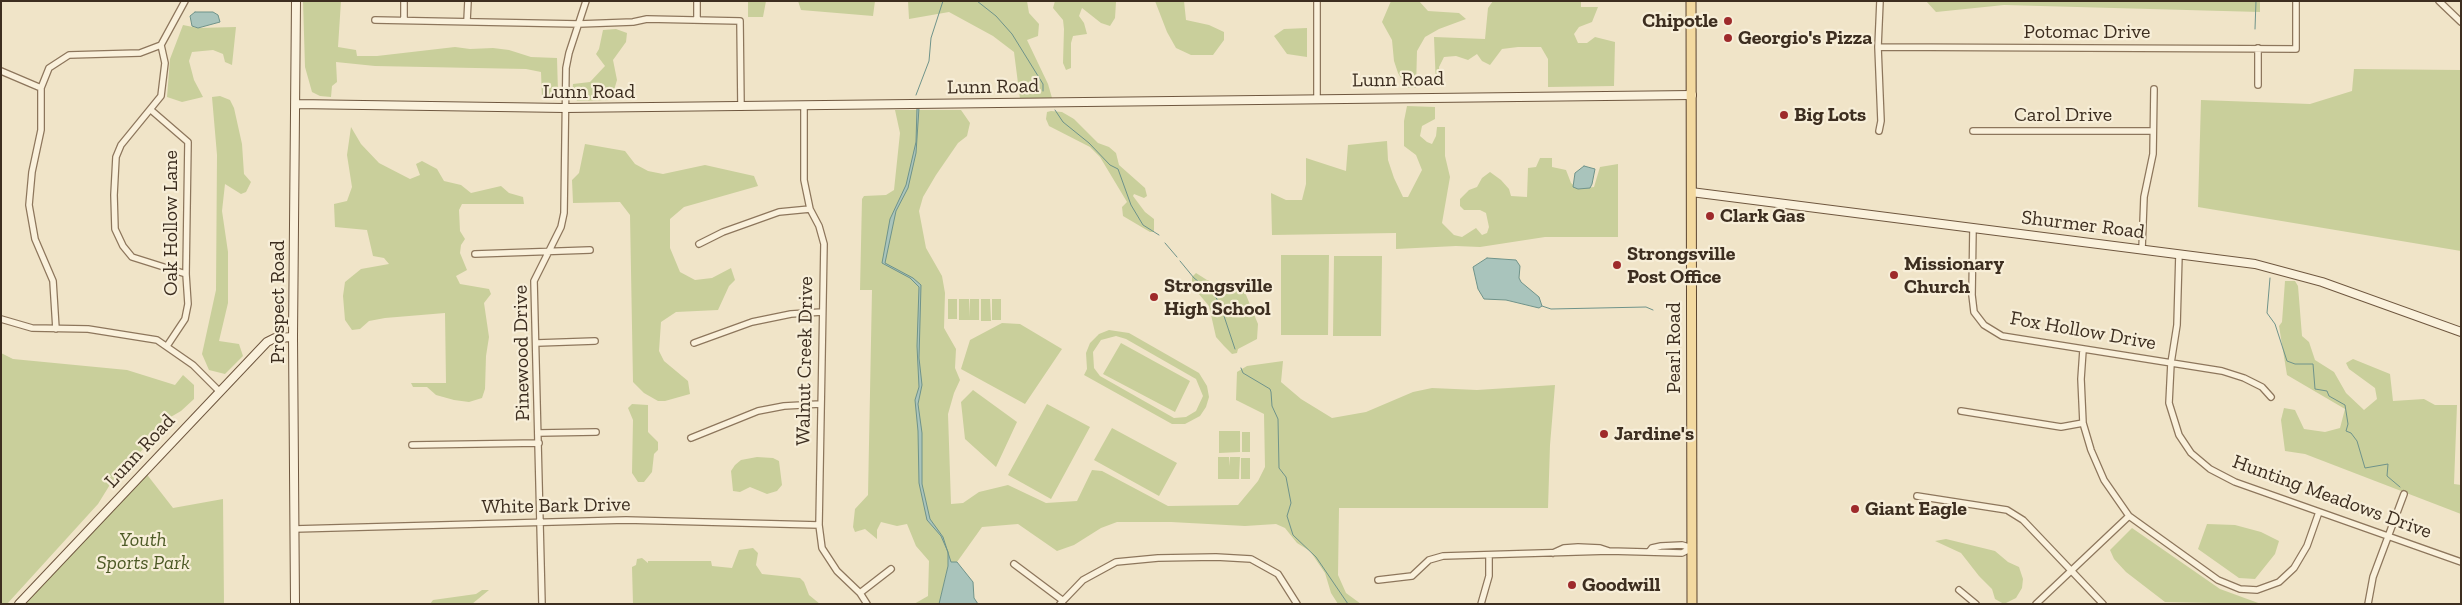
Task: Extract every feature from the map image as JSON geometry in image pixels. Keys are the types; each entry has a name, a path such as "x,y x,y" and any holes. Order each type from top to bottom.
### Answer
{"main road":[{"name":"Pearl Road","path":"1691,1 1692,604"}],"street":[{"path":"56,329 53,281 35,239 29,206 32,172 42,130 41,88 49,68 69,55 140,53 161,45 185,1"},
{"name":"Prospect Road","path":"295,604 293,337 296,1"},
{"path":"404,1 404,20"},
{"path":"467,21 468,1"},
{"name":"Pinewood Drive","path":"542,604 534,281 561,226 564,213 565,108 568,53 586,1"},
{"path":"697,1 697,19"},
{"path":"1316,98 1317,1"},
{"path":"1879,131 1881,121 1878,47 1880,1"},
{"name":"Potomac Drive","path":"1878,47 2296,49 2296,1"},
{"path":"2439,1 2461,22"},
{"path":"374,20 579,24 633,22 647,19 740,21 741,106"},
{"path":"161,45 165,62 162,96 121,144 116,157 115,229 123,246 132,257 186,274"},
{"path":"2258,48 2258,86"},
{"path":"1,71 41,88"},
{"path":"2142,249 2144,197 2153,154 2154,89"},
{"name":"Lunn Road","path":"296,104 565,108 1692,94"},
{"name":"Walnut Creek Drive","path":"804,106 804,180 810,209 819,226 824,244 819,525 822,548 837,570 860,593 867,604"},
{"name":"Oak Hollow Lane","path":"151,110 188,142 186,274 188,304 185,319 167,346"},
{"name":"Carol Drive","path":"1973,130 2153,132"},
{"name":"Shurmer Road","path":"1692,192 2254,264 2322,282 2461,332"},
{"path":"699,244 722,232 779,212 810,209"},
{"name":"Fox Hollow Drive","path":"1973,228 1972,295 1974,312 1984,326 2002,336 2222,371 2244,378 2262,387 2271,397"},
{"path":"475,254 590,250"},
{"name":"Hunting Meadows Drive","path":"2179,254 2177,326 2171,362 2169,403 2179,435 2191,453 2210,469 2235,482 2390,535 2461,562"},
{"path":"694,343 752,322 791,314 822,312"},
{"path":"1,319 32,328 88,329 130,334 156,340 193,365 219,391"},
{"name":"Lunn Road","path":"19,604 266,342 275,338 293,337"},
{"path":"537,343 595,341"},
{"path":"2083,350 2081,379 2083,423 2091,450 2104,480 2130,516 2218,580 2240,589 2257,590 2279,582 2294,568 2307,546 2319,512"},
{"path":"691,438 758,411 784,406 820,404"},
{"path":"1961,411 2061,427 2083,423"},
{"path":"539,433 596,432"},
{"path":"412,445 539,442"},
{"path":"2368,604 2373,578 2404,494"},
{"path":"1917,496 2006,510 2023,520 2103,604"},
{"path":"2036,604 2130,516"},
{"name":"White Bark Drive","path":"294,529 626,520 819,525"},
{"path":"1378,580 1412,576 1429,560 1442,556 1551,554 1564,548 1576,547 1600,548 1609,552 1649,552 1652,548 1661,546 1682,545 1692,548"},
{"path":"1481,604 1489,576 1489,555"},
{"path":"1014,564 1061,602 1083,580 1116,562 1158,558 1216,557 1251,559 1278,574 1298,604"},
{"path":"860,593 891,569"},
{"path":"1959,590 1976,604"}],"green space":[{"path":"303,1 341,1 338,47 356,50 357,56 377,56 455,47 470,49 493,48 509,50 531,57 557,58 558,93 542,99 541,72 526,69 375,66 336,62 337,82 332,86 331,97 320,96 312,92 305,67"},
{"path":"748,1 766,1 763,17 748,17"},
{"path":"798,1 875,1 873,16 801,10"},
{"path":"908,1 1027,1 1029,13 1039,24 1038,36 1027,40 1048,84 1052,98 1020,99 1014,52 993,36 949,12 909,19"},
{"path":"1055,1 1116,2 1115,18 1110,26 1101,23 1082,8 1079,16 1084,23 1087,34 1073,36 1071,43 1071,68 1066,70 1063,63 1063,20 1053,8"},
{"path":"1155,1 1184,1 1186,20 1209,25 1224,32 1224,40 1213,55 1191,55 1176,48 1167,32"},
{"path":"1391,1 1419,1 1428,11 1459,13 1466,19 1439,29 1425,37 1417,51 1416,88 1407,88 1398,73 1394,61 1392,40 1382,22"},
{"path":"1493,1 1581,1 1581,7 1598,7 1592,22 1579,27 1574,34 1578,43 1587,43 1595,37 1615,42 1614,86 1548,87 1548,59 1541,47 1518,47 1502,49 1490,65 1482,61 1477,54 1468,60 1456,56 1444,57 1439,67 1440,87 1436,86 1434,37 1485,39 1488,8"},
{"path":"1926,1 2260,1 2260,12 2004,5 1936,12"},
{"path":"183,25 198,28 236,27 232,65 225,62 223,54 213,50 192,52 189,61 194,80 203,97 182,102 167,97 170,59"},
{"path":"1307,28 1307,57 1287,54 1274,36 1284,29"},
{"path":"616,29 627,33 626,42 613,60 617,80 612,97 609,100 577,101 572,93 573,84 590,82 605,66 596,54 603,30"},
{"path":"2354,69 2461,70 2461,251 2198,207 2201,100 2310,104 2352,91"},
{"path":"220,96 230,100 234,108 242,144 244,174 251,182 246,192 241,194 225,184 222,211 228,252 228,303 219,341 239,344 243,356 225,374 209,370 202,354 216,290 217,155 212,97"},
{"path":"1407,106 1435,107 1435,119 1422,126 1420,136 1427,142 1432,144 1436,136 1437,127 1445,127 1445,156 1450,177 1442,223 1454,235 1462,237 1476,228 1482,235 1487,233 1489,227 1486,213 1480,210 1464,210 1460,206 1460,199 1469,190 1477,187 1482,178 1490,172 1509,189 1511,196 1527,197 1528,168 1536,167 1540,158 1552,158 1552,167 1566,170 1571,183 1578,189 1594,187 1600,167 1618,164 1618,237 1545,237 1480,247 1456,246 1396,249 1396,233 1272,235 1271,193 1286,200 1302,200 1306,184 1306,158 1346,171 1348,145 1387,141 1388,160 1394,178 1403,197 1408,197 1422,170 1416,155 1404,146 1404,121"},
{"path":"895,110 961,110 970,123 967,136 958,143 936,175 923,197 919,211 926,248 942,276 945,293 944,328 956,349 955,368 960,380 948,414 951,504 963,503 979,492 1008,485 1046,503 1077,501 1092,470 1102,471 1168,506 1238,505 1258,481 1265,467 1264,414 1236,400 1237,372 1247,366 1283,361 1281,382 1301,399 1332,418 1366,412 1413,392 1432,388 1477,390 1555,385 1550,445 1548,508 1339,508 1338,575 1346,593 1361,604 1338,604 1331,593 1325,573 1310,551 1297,543 1285,528 1276,524 1245,526 1171,522 1117,522 1101,528 1074,545 1057,551 1018,524 982,527 957,562 949,562 939,604 914,604 928,596 929,561 916,546 907,524 897,526 881,522 877,530 877,539 865,529 855,532 853,527 855,509 868,495 872,290 860,290 862,199 864,196 886,195 894,190 900,133"},
{"path":"1047,112 1062,112 1074,119 1098,143 1109,147 1116,153 1119,165 1145,188 1147,196 1144,198 1134,194 1133,196 1145,212 1154,219 1154,232 1150,232 1123,216 1122,207 1127,202 1100,157 1090,147 1049,126 1046,119"},
{"path":"351,127 361,144 379,163 410,179 420,175 416,164 422,161 437,169 444,181 461,185 471,193 501,186 509,193 523,197 524,204 462,204 459,210 460,231 465,239 461,245 460,253 467,270 456,276 460,284 489,289 491,294 484,303 489,337 486,356 485,389 482,398 469,402 454,400 436,395 427,387 413,387 411,383 446,383 445,313 385,318 369,321 360,329 352,330 345,320 343,296 345,282 361,269 389,264 384,258 373,256 367,230 335,227 334,204 347,201 352,187 347,155"},
{"path":"585,144 625,151 635,164 648,171 663,174 705,165 754,176 758,186 684,207 670,219 670,248 680,272 695,280 712,278 731,268 735,280 729,286 718,310 676,312 661,322 659,351 664,361 688,381 690,394 658,401 644,393 633,382 630,215 620,202 573,203 572,180 579,173"},
{"path":"1281,255 1329,255 1328,335 1281,335"},
{"path":"1334,256 1382,256 1381,336 1333,336"},
{"path":"1196,273 1207,280 1232,289 1244,290 1258,324 1257,339 1238,349 1237,353 1232,354 1216,337 1209,306 1192,286 1192,277"},
{"path":"2285,281 2295,281 2298,286 2302,336 2309,342 2315,360 2334,372 2346,393 2364,410 2377,399 2375,388 2349,369 2346,363 2353,359 2390,374 2393,401 2424,399 2435,405 2457,405 2454,484 2461,485 2461,514 2305,454 2285,451 2281,420 2284,408 2295,410 2304,429 2325,432 2340,428 2345,409 2287,375 2279,326 2282,322"},
{"path":"948,299 957,299 957,319 948,319"},
{"path":"959,299 969,299 969,317 970,299 979,299 979,320 959,320"},
{"path":"981,299 990,299 991,321 981,321"},
{"path":"992,299 1001,299 1001,320 992,320"},
{"path":"1002,323 1020,324 1062,349 1025,404 961,369 970,340"},
{"path":"1109,330 1129,333 1199,373 1207,386 1209,397 1206,407 1200,416 1185,424 1172,424 1084,375 1087,369 1086,353 1090,343 1099,334","holes":["1116,336 1126,339 1196,379 1203,396 1196,411 1186,417 1174,418 1100,376 1094,368 1093,352 1101,340"]},
{"path":"1121,343 1190,381 1175,412 1103,374"},
{"path":"1,353 13,359 127,370 175,385 183,375 194,385 194,399 181,411 157,425 144,448 111,483 98,504 7,604 1,604"},
{"path":"973,390 1017,422 996,467 965,439 961,402"},
{"path":"632,404 648,405 648,432 658,442 658,450 654,454 652,472 644,482 638,482 632,473 633,420 628,408"},
{"path":"1047,404 1090,427 1051,499 1008,475"},
{"path":"1112,428 1177,463 1159,496 1094,460"},
{"path":"1219,431 1240,431 1240,452 1219,453"},
{"path":"1242,432 1250,432 1250,452 1242,452"},
{"path":"757,457 773,458 779,461 782,485 777,491 767,494 750,487 740,492 733,491 731,471 735,465 741,460"},
{"path":"1218,457 1229,457 1230,466 1230,457 1240,457 1239,479 1218,479"},
{"path":"1241,458 1250,458 1250,479 1241,479"},
{"name":"Youth Sports Park","path":"145,472 173,508 223,499 224,604 22,604"},
{"path":"2207,524 2235,525 2261,532 2279,541 2275,554 2255,579 2239,578 2198,549"},
{"path":"2132,528 2220,589 2261,604 2165,602 2126,572 2114,559 2110,550"},
{"path":"1946,539 1995,551 2008,562 2019,567 2023,579 2022,588 2016,598 2004,604 1995,599 1992,589 1961,553 1935,541"},
{"path":"753,548 758,553 756,565 762,574 800,578 804,582 809,595 820,604 633,604 632,567 636,565 637,559 642,558 648,563 648,561 711,561 712,566 732,568 739,550"},
{"path":"482,590 489,590 472,604 430,604 433,600 476,594"}],"water":[{"path":"195,12 213,12 218,15 220,22 198,28 192,26 190,16"},
{"path":"917,108 919,108 916,153 908,188 896,211 885,263 913,278 921,285 919,358 922,385 918,404 922,433 922,484 930,519 943,537 947,550 941,536 927,520 919,483 918,431 915,400 919,387 917,346 919,287 910,278 882,263 890,219 906,185 916,142"},
{"path":"1584,166 1595,169 1592,184 1590,188 1578,189 1573,187 1575,173"},
{"path":"1487,258 1516,260 1520,266 1519,278 1521,282 1539,297 1542,306 1539,308 1506,300 1484,299 1478,289 1473,267"},
{"path":"948,553 951,562 957,562 973,582 974,598 978,604 939,604 948,566"}],"waterway":[{"path":"916,95 929,61 931,38 943,1"},
{"path":"977,1 996,16 1012,34 1043,84 1043,91"},
{"path":"2255,29 2256,1"},
{"path":"1055,110 1063,122 1089,143 1110,165 1118,169 1131,205 1143,225 1159,235"},
{"path":"1165,243 1177,257"},
{"path":"1180,261 1194,278 1213,293 1220,304 1235,349"},
{"path":"2270,278 2267,313 2275,324 2287,361 2295,364 2313,364 2315,389 2327,391 2329,396 2345,405 2348,424 2346,431 2351,433 2357,441 2365,468 2388,464 2387,476 2400,487"},
{"path":"1542,306 1551,309 1646,307 1653,310"},
{"path":"1241,368 1243,373 1270,389 1271,392 1272,406 1278,419 1279,468 1286,477 1291,503 1287,516 1293,535 1316,557 1348,604"}],"place":[{"name":"Chipotle","path":"1728,21"},
{"name":"Georgio's Pizza","path":"1728,38"},
{"name":"Big Lots","path":"1784,115"},
{"name":"Clark Gas","path":"1710,216"},
{"name":"Strongsville Post Office","path":"1617,265"},
{"name":"Missionary Church","path":"1894,275"},
{"name":"Strongsville High School","path":"1154,297"},
{"name":"Jardine's","path":"1604,434"},
{"name":"Giant Eagle","path":"1855,509"},
{"name":"Goodwill","path":"1572,585"}]}
